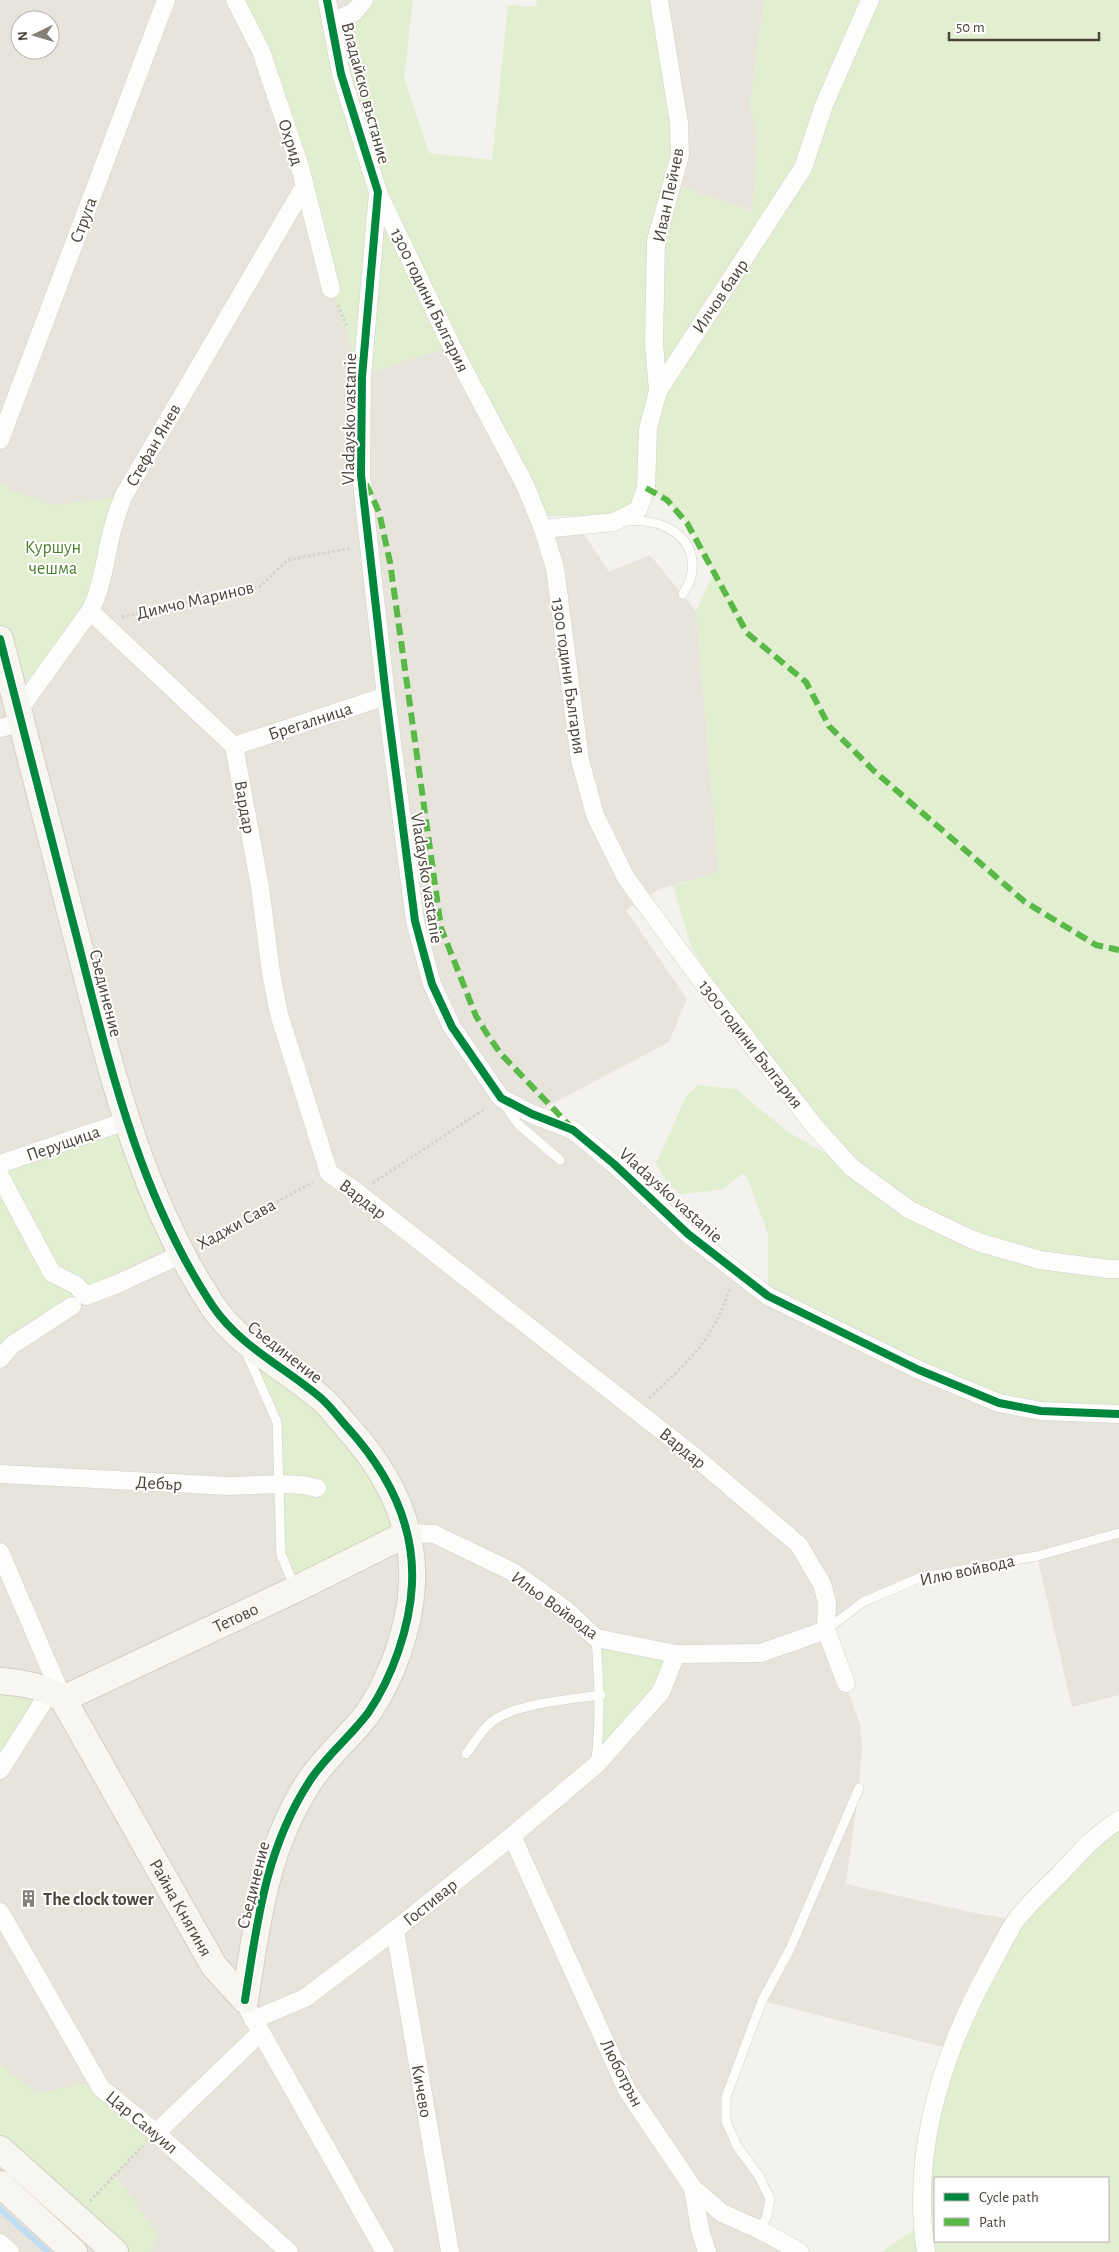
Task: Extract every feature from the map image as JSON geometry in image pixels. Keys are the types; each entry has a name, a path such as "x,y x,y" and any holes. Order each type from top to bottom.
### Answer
{"street":[{"name":"Струга","path":"0,440 166,0"},
{"name":"Охрид","path":"235,0 261,51 305,185 331,289"},
{"name":"Владайско въстание","path":"327,0 341,74 378,192"},
{"path":"331,22 354,12 364,0"},
{"name":"Иван Пейчев","path":"658,391 654,344 656,241 680,155 679,123 659,0"},
{"name":"Илчов баир","path":"543,529 614,522 638,510 646,488 648,429 658,391 803,168 824,105 870,0"},
{"name":"Стефан Янев","path":"13,721 96,616 96,600 112,531 123,497 305,185"},
{"name":"1300 години България","path":"378,192 452,347 526,485 543,529 555,568 580,760 596,815 626,878 698,976 815,1127 851,1167 910,1210 967,1237 1040,1260 1108,1269 1119,1268"},
{"name":"Vladaysko vastanie","path":"378,192 362,377 361,475 386,696 415,921 432,984 452,1027 500,1098 532,1114 573,1130 614,1164 688,1234 768,1296 919,1370 999,1403 1041,1410 1119,1414"},
{"path":"96,616 234,746"},
{"name":"Съединение","path":"0,639 13,721 126,1121 182,1254 214,1308 242,1340 323,1400 371,1454 399,1504 408,1533 412,1581 409,1613 394,1664 369,1712 309,1781 276,1844 259,1910 253,2018"},
{"name":"Брегалница","path":"234,746 386,696"},
{"name":"Вардар","path":"234,746 260,887 270,973 279,1014 329,1173 358,1193 694,1456 799,1545 822,1584 826,1602 826,1630"},
{"name":"Перущица","path":"0,1164 126,1121"},
{"path":"0,1176 52,1273 76,1285 79,1301"},
{"name":"Хаджи Сава","path":"0,1359 12,1345 79,1301 182,1254"},
{"name":"Дебър","path":"0,1474 229,1486 303,1485 317,1488"},
{"name":"Тетово","path":"56,1695 298,1588 408,1533"},
{"name":"Ильо Войвода","path":"408,1533 434,1534 513,1572 565,1609 596,1638 676,1654 761,1652 826,1630"},
{"name":"Райна Княгиня","path":"0,1552 56,1695 214,1966 253,2018 385,2252"},
{"path":"826,1630 846,1683"},
{"name":"Гостивар","path":"156,2133 253,2018 305,1998 395,1930 596,1766 662,1692 676,1654"},
{"path":"0,1681 29,1683 56,1695 0,1770"},
{"path":"926,2252 921,2224 925,2149 935,2097 950,2050 982,1981 1016,1920 1096,1835 1119,1820"},
{"name":"Люботрън","path":"512,1836 627,2090 693,2188 722,2213 760,2230 800,2252"},
{"name":"Цар Самуил","path":"0,1912 101,2088 156,2133 289,2252"},
{"name":"Кичево","path":"395,1930 450,2252"},
{"path":"0,2148 115,2252"},
{"path":"0,2184 74,2252"},
{"path":"693,2188 700,2230 707,2252"},
{"path":"0,2243 10,2252"}],"lane":[{"path":"614,522 644,520 661,524 680,534 691,554 691,577 683,594"},
{"path":"500,1098 518,1124 560,1160"},
{"path":"242,1340 277,1422 281,1554 289,1574 298,1588"},
{"name":"Илю войвода","path":"826,1630 863,1602 919,1578 1038,1556 1119,1533"},
{"path":"596,1638 601,1695 596,1766"},
{"path":"466,1754 484,1729 499,1717 521,1709 601,1695"},
{"path":"760,2230 767,2216 770,2199 759,2176 737,2146 726,2121 726,2097 762,2001 790,1949 860,1788"}],"path":[{"path":"358,1193 500,1098"},
{"path":"636,1411 693,1357 711,1333 727,1298 736,1271"},
{"path":"75,2216 156,2133"}],"shaded area":[{"path":"0,0 364,0 543,531 578,525 609,572 650,555 696,611 719,872 660,889 626,910 687,999 669,1042 533,1114 573,1130 768,1296 1119,1414 1119,1695 1072,1707 1037,1556 891,1589 826,1630 860,1724 862,1746 859,1788 846,1884 970,1912 1016,1920 950,2049 763,2001 726,2097 726,2121 770,2199 760,2230 800,2252 0,2252"},
{"path":"659,0 764,0 750,105 758,135 753,211 672,184"}],"green space":[{"path":"235,0 327,0 331,22 364,0 413,0 404,78 429,153 492,160 508,5 536,7 537,0 659,0 679,123 672,184 752,211 758,135 750,105 764,0 1119,0 1119,1414 999,1403 768,1296 768,1234 744,1173 721,1190 680,1194 667,1182 656,1163 686,1097 697,1085 736,1089 788,1132 849,1166 711,980 691,946 673,886 719,872 696,611 713,573 687,523 667,500 641,484 631,508 609,516 547,516 525,485 452,347 401,362 362,377 331,289 305,185"},
{"name":"Куршун чешма","path":"0,482 14,491 50,505 123,497 96,600 18,711 0,639"},
{"path":"122,1130 175,1244 87,1287 14,1331 0,1346 0,1172"},
{"path":"242,1341 323,1400 408,1533 298,1588 281,1554 277,1422"},
{"path":"596,1638 676,1654 661,1692 596,1765"},
{"path":"0,1681 50,1691 0,1770"},
{"path":"1119,1820 1119,2252 882,2252 921,2224 935,2097 1016,1920"},
{"path":"0,2064 37,2093 82,2084 101,2088 156,2132 116,2176 158,2234 151,2252 115,2252 0,2149"}],"waterway":[{"path":"0,2209 48,2252"}],"marked path":[{"path":"366,484 379,512 390,562 441,928 476,1016 487,1034 501,1054 569,1125"},
{"path":"646,488 667,500 687,523 747,633 806,682 829,726 873,770 1025,902 1096,945 1119,950"}],"cycle path":[{"path":"327,0 341,74 378,192 362,377 361,475 386,696 415,921 432,984 452,1027 501,1098 532,1114 573,1130 614,1164 688,1234 768,1296 919,1370 999,1403 1041,1411 1119,1414"},
{"path":"0,639 115,1083 146,1175 165,1220 187,1263 223,1320 249,1345 322,1399 361,1444 386,1480 396,1499 409,1540 412,1562 411,1600 398,1652 377,1699 368,1713 315,1773 294,1808 282,1834 265,1888 245,2000"}],"place":[{"name":"The clock tower","path":"29,1899"}]}
